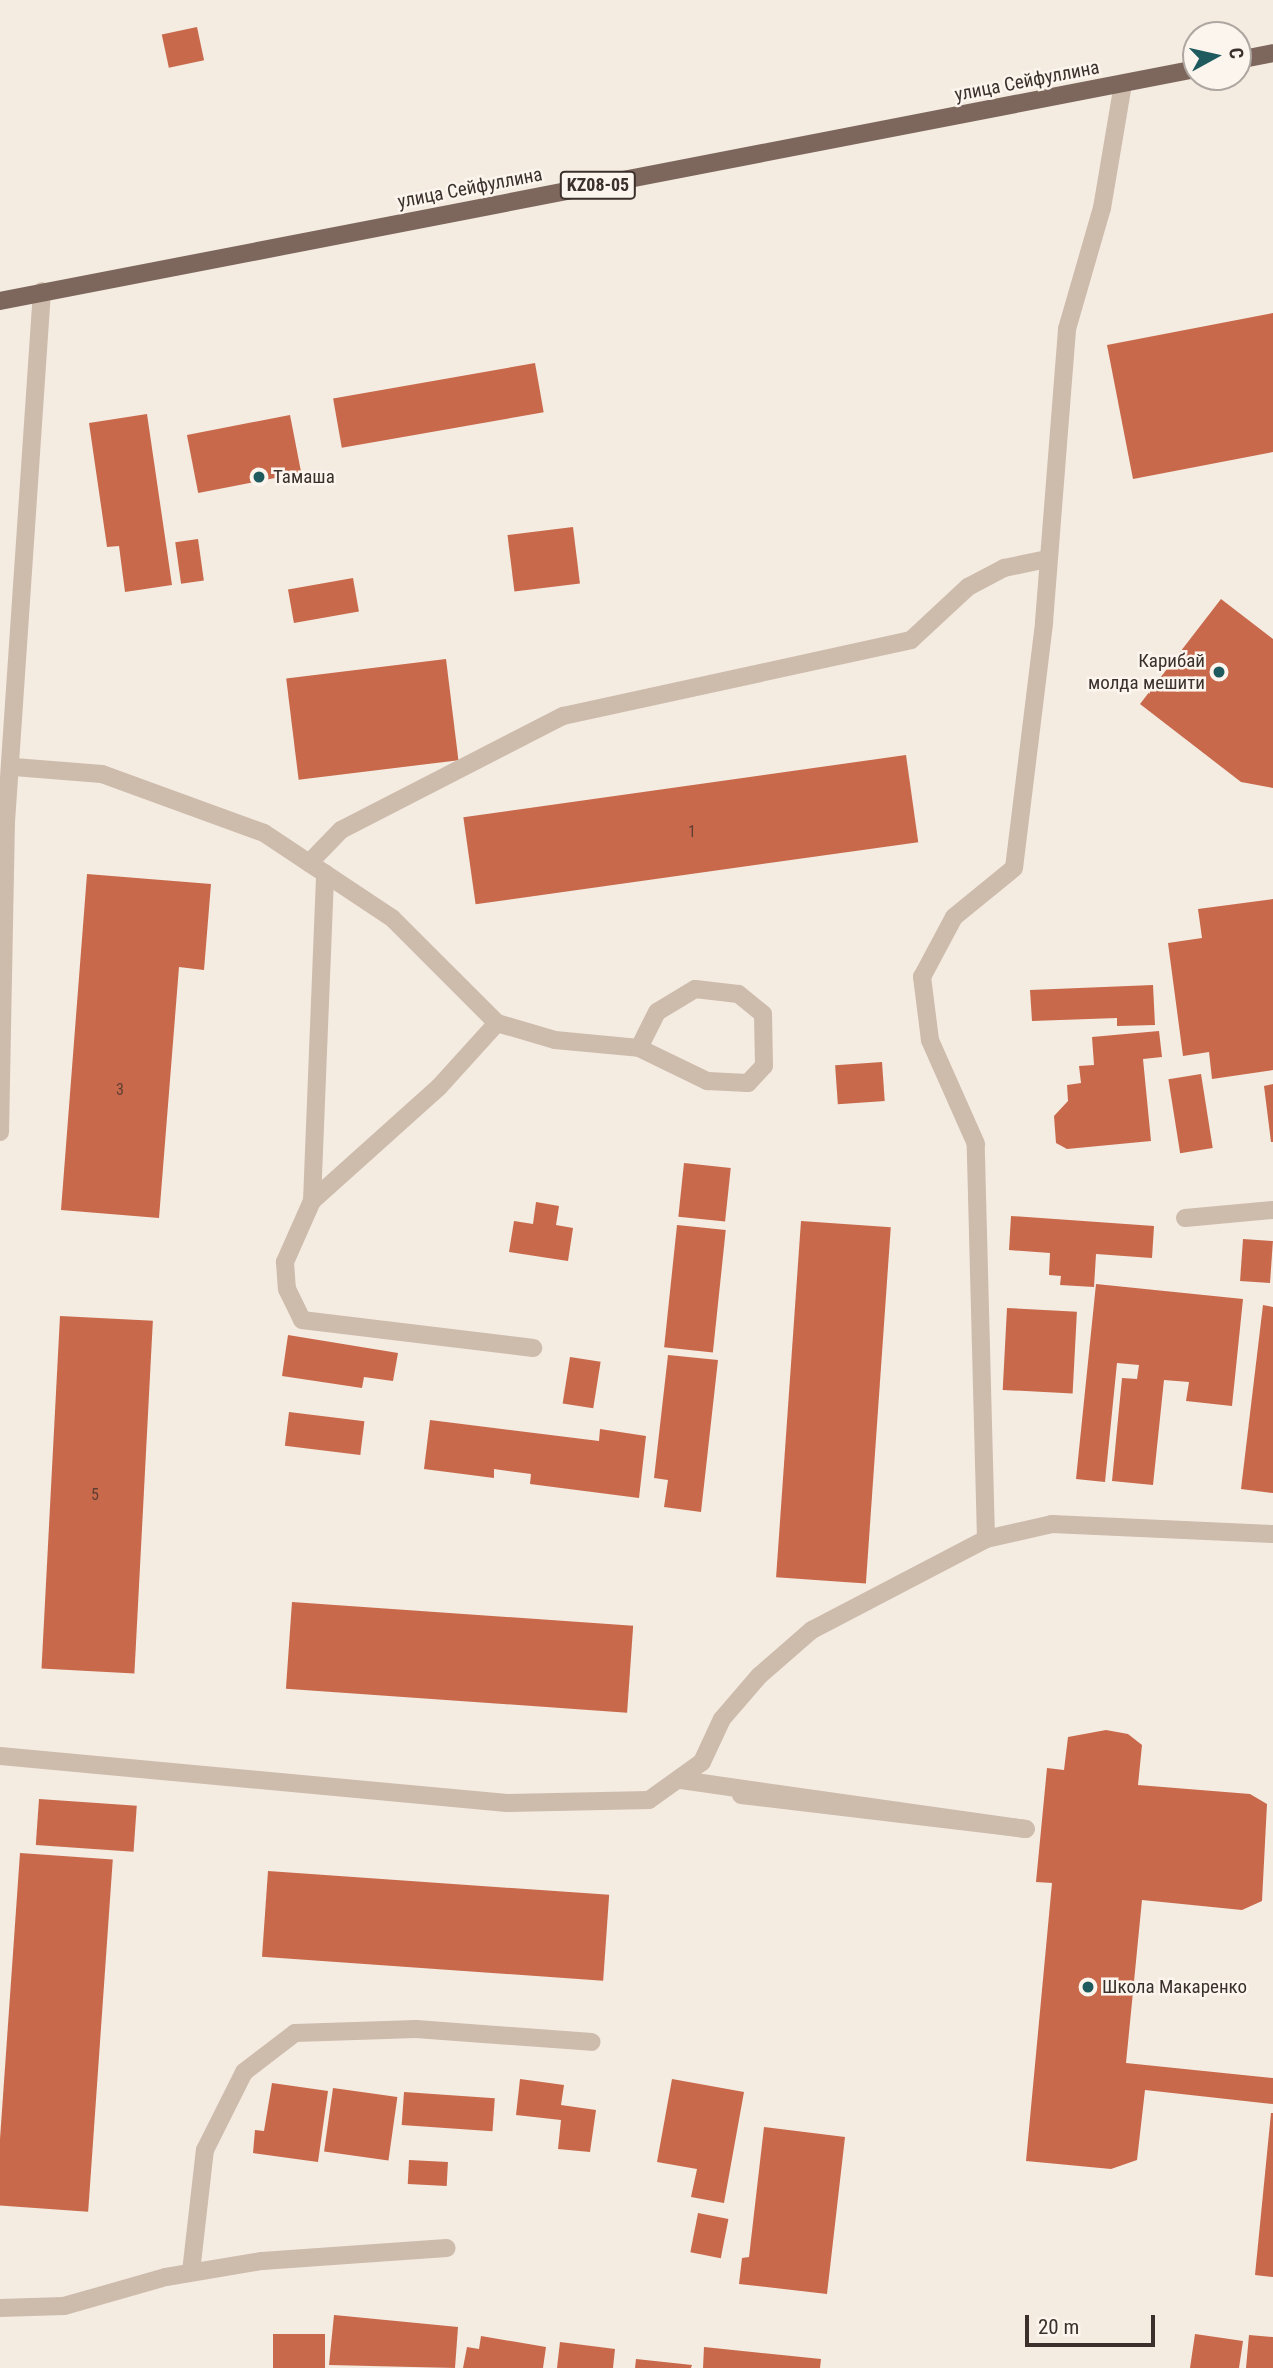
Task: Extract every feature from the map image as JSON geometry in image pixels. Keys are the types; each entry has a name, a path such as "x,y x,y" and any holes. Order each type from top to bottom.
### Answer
{"main road":[{"path":"1252,57 1273,53"},
{"name":"улица Сейфуллина","path":"0,301 1182,72"}],"street":[{"path":"986,1539 976,1144 930,1040 922,977 954,917 1014,868 1068,329 1102,208 1123,84"},
{"path":"0,1132 3,821 14,767 42,291"},
{"path":"309,863 341,830 563,716 911,640 968,587 1004,568 1047,559"},
{"path":"14,767 102,774 264,833 392,918 497,1023 555,1040 639,1048 707,1082 748,1083 764,1066 763,1014 738,994 695,989 657,1012 639,1048"},
{"path":"325,873 312,1202 285,1262 287,1289 302,1320 533,1348"},
{"path":"312,1202 439,1087 497,1023"},
{"path":"1185,1218 1273,1210"},
{"path":"0,1756 508,1803 649,1800 681,1780 702,1762 722,1719 759,1676 811,1630 986,1539 1052,1524 1176,1526 1273,1534"},
{"path":"681,1780 1026,1829 741,1795"},
{"path":"191,2273 205,2150 244,2072 295,2033 416,2029 592,2042"},
{"path":"0,2308 64,2306 191,2273 447,2248"}],"building":[{"path":"197,27 204,60 169,68 162,34"},
{"path":"1273,313 1273,452 1133,479 1107,345"},
{"path":"535,363 544,412 342,448 333,399"},
{"path":"147,414 172,585 125,592 119,546 107,547 89,423"},
{"path":"290,415 301,473 198,493 187,435"},
{"path":"573,527 580,584 514,592 507,535"},
{"path":"198,539 204,581 181,584 175,542"},
{"path":"353,578 359,611 294,623 288,589"},
{"name":"Карибай молда мешити","path":"1221,599 1273,639 1273,788 1241,782 1140,704"},
{"path":"446,659 458,760 299,780 286,679"},
{"path":"906,755 918,842 476,904 463,817"},
{"path":"87,874 211,884 204,970 179,967 159,1218 61,1210"},
{"path":"1273,899 1273,1070 1212,1079 1209,1052 1183,1056 1168,943 1202,938 1198,909"},
{"path":"1153,985 1155,1025 1117,1026 1117,1018 1032,1021 1030,990"},
{"path":"1159,1031 1162,1057 1143,1059 1151,1141 1067,1149 1056,1143 1054,1116 1068,1101 1067,1085 1081,1083 1079,1066 1094,1065 1092,1037"},
{"path":"882,1062 885,1101 838,1104 835,1065"},
{"path":"1201,1074 1213,1148 1180,1153 1168,1079"},
{"path":"1273,1084 1273,1142 1271,1142 1264,1086"},
{"path":"684,1163 731,1168 725,1222 678,1217"},
{"path":"536,1202 559,1206 556,1225 573,1228 568,1261 509,1252 514,1221 533,1224"},
{"path":"1011,1216 1154,1226 1152,1258 1096,1254 1094,1287 1060,1285 1061,1276 1049,1275 1050,1253 1009,1250"},
{"path":"801,1221 891,1227 866,1583 776,1577"},
{"path":"677,1225 726,1230 713,1352 664,1347"},
{"path":"1243,1239 1273,1241 1270,1283 1240,1281"},
{"path":"1096,1284 1243,1299 1232,1406 1186,1401 1189,1382 1164,1380 1153,1485 1112,1481 1122,1378 1137,1379 1139,1365 1117,1363 1105,1482 1076,1479"},
{"path":"1263,1305 1273,1307 1273,1493 1241,1489"},
{"path":"1007,1308 1077,1312 1073,1394 1003,1390"},
{"path":"60,1316 153,1321 134,1673 42,1669"},
{"path":"288,1335 398,1353 393,1381 364,1377 362,1388 282,1376"},
{"path":"668,1355 718,1360 701,1512 664,1507 668,1480 654,1478"},
{"path":"570,1357 601,1362 593,1408 563,1403"},
{"path":"289,1412 364,1421 360,1455 285,1446"},
{"path":"430,1420 599,1441 600,1429 646,1436 639,1498 530,1484 531,1474 494,1469 494,1478 424,1469"},
{"path":"292,1602 633,1626 627,1713 286,1689"},
{"name":"Школа Макаренко","path":"1106,1730 1128,1734 1142,1745 1138,1785 1250,1794 1267,1804 1262,1901 1242,1910 1142,1900 1126,2063 1273,2078 1273,2104 1145,2090 1137,2160 1111,2169 1026,2161 1052,1883 1036,1882 1047,1768 1064,1770 1068,1737"},
{"path":"39,1799 137,1806 134,1852 36,1845"},
{"path":"20,1853 113,1859 88,2212 0,2205 0,2139"},
{"path":"268,1871 609,1895 603,1981 262,1957"},
{"path":"520,2079 564,2085 561,2105 596,2110 590,2152 558,2149 561,2120 516,2115"},
{"path":"672,2079 744,2092 724,2203 691,2197 697,2169 657,2162"},
{"path":"272,2083 328,2091 318,2162 253,2153 255,2130 264,2131"},
{"path":"333,2088 397,2097 388,2160 324,2151"},
{"path":"404,2092 495,2098 492,2131 402,2125"},
{"path":"1273,2113 1273,2277 1255,2275"},
{"path":"764,2127 845,2137 827,2294 739,2284 742,2258 749,2257"},
{"path":"409,2160 448,2162 447,2186 408,2184"},
{"path":"698,2213 728,2219 721,2258 690,2252"},
{"path":"334,2315 458,2327 455,2368 329,2365"},
{"path":"273,2334 325,2334 325,2368 273,2368"},
{"path":"1195,2334 1243,2341 1239,2368 1190,2368"},
{"path":"1249,2335 1273,2337 1273,2368 1246,2368"},
{"path":"481,2336 546,2347 543,2368 463,2368 467,2347 479,2349"},
{"path":"560,2342 615,2349 613,2368 557,2368"},
{"path":"704,2347 821,2359 820,2368 703,2368"},
{"path":"636,2359 692,2365 691,2368 635,2368"}],"place":[{"name":"Тамаша","path":"259,477"},
{"name":"Карибай молда мешити","path":"1219,672"},
{"name":"Школа Макаренко","path":"1088,1987"}]}
